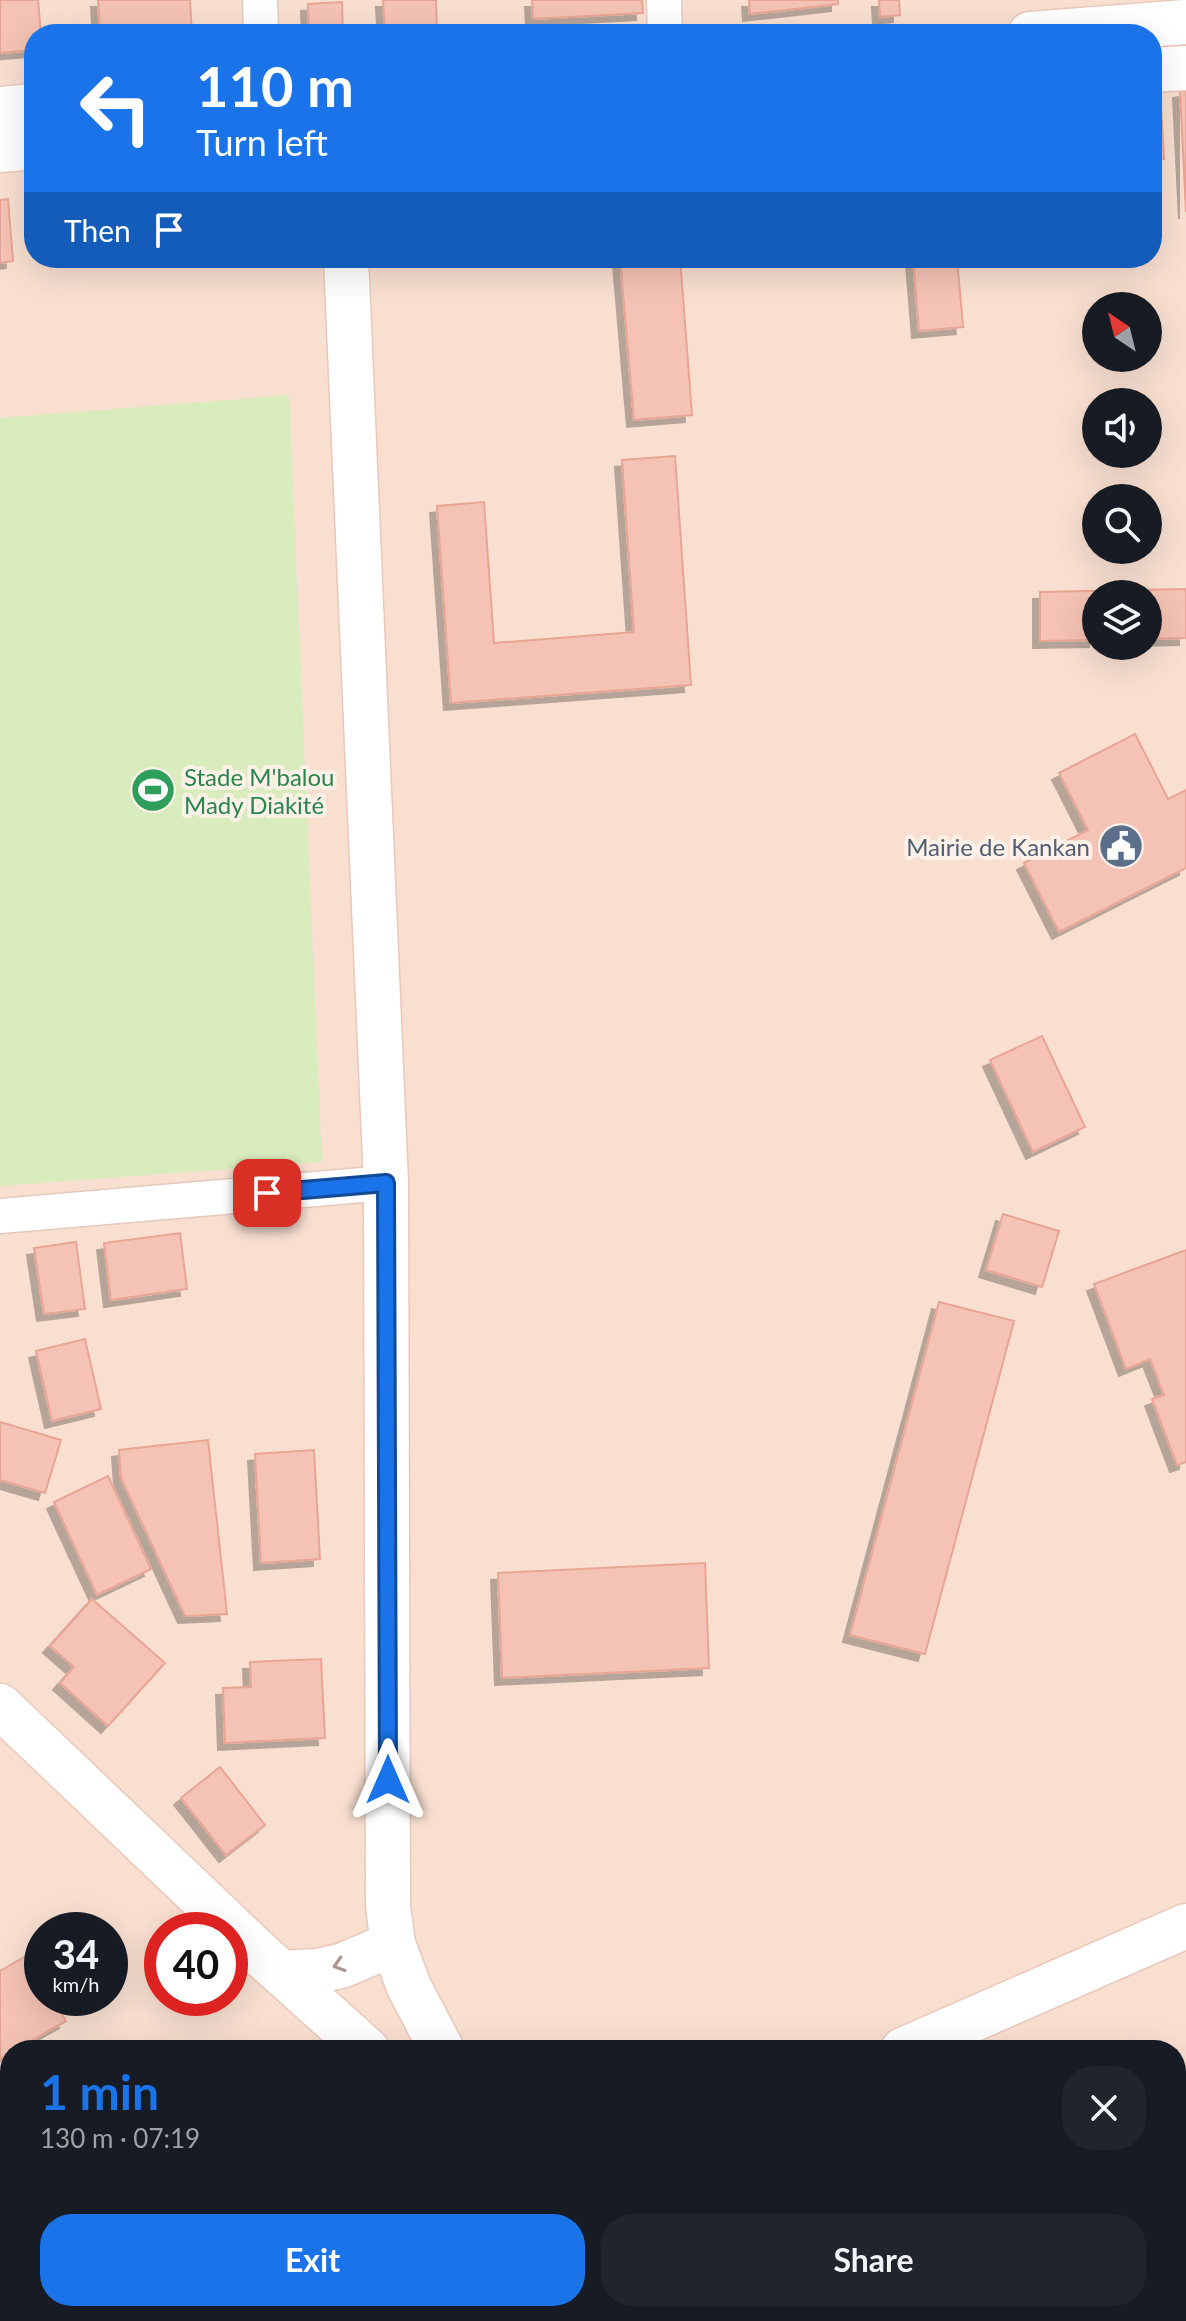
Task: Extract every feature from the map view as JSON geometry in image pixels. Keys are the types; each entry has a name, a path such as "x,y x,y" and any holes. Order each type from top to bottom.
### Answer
{"street":[{"path":"260,0 261,24"},
{"path":"664,0 665,24"},
{"path":"1160,24 1186,22"},
{"path":"1162,69 1186,68"},
{"path":"0,109 24,107"},
{"path":"0,150 24,148"},
{"path":"346,268 386,1183 388,1906 393,1944 414,1998 437,2040"},
{"path":"0,1216 386,1183"},
{"path":"0,1706 356,2040"},
{"path":"926,2040 1186,1926"},
{"path":"282,1973 341,1966 393,1944"}],"shaded area":[{"path":"0,0 1186,0 1186,2040 0,2040"}],"green space":[{"name":"Stade M'balou Mady Diakité","path":"289,395 322,1162 0,1186 0,418"}],"building":[{"path":"0,0 38,0 40,24 24,24 24,51 0,53"},
{"path":"98,0 190,0 191,24 99,24"},
{"path":"383,0 436,0 437,24 384,24"},
{"path":"532,0 642,0 643,13 533,19"},
{"path":"749,0 838,0 838,4 750,14"},
{"path":"879,0 899,0 900,15 880,17"},
{"path":"342,2 343,24 309,24 308,4"},
{"path":"1186,90 1186,212 1180,91"},
{"path":"8,199 13,261 0,263 0,200"},
{"path":"621,268 681,268 692,415 634,420"},
{"path":"914,268 958,268 963,327 919,331"},
{"path":"675,456 691,685 451,703 437,506 484,502 494,643 634,632 622,460"},
{"path":"1162,589 1186,589 1186,638 1162,639"},
{"path":"1082,591 1082,640 1040,641 1040,592"},
{"name":"Mairie de Kankan","path":"1135,734 1168,799 1186,790 1186,868 1059,932 1024,863 1088,830 1059,773"},
{"path":"1042,1036 1085,1127 1033,1152 990,1060"},
{"path":"1003,1214 1059,1231 1042,1287 986,1270"},
{"path":"180,1233 187,1289 111,1300 104,1243"},
{"path":"76,1242 85,1309 44,1314 34,1248"},
{"path":"1186,1250 1186,1462 1177,1465 1152,1399 1164,1395 1150,1359 1126,1369 1094,1284"},
{"path":"939,1302 1014,1321 925,1654 850,1635"},
{"path":"85,1339 101,1409 52,1421 36,1351"},
{"path":"0,1422 61,1440 45,1493 0,1480"},
{"path":"208,1440 227,1614 185,1616 121,1478 119,1450"},
{"path":"314,1450 320,1559 261,1563 255,1454"},
{"path":"108,1476 151,1569 97,1595 54,1502"},
{"path":"705,1563 709,1668 502,1678 498,1573"},
{"path":"92,1599 165,1663 108,1726 60,1683 74,1667 50,1646"},
{"path":"321,1659 325,1738 225,1743 223,1688 251,1687 250,1662"},
{"path":"220,1767 265,1825 226,1855 181,1798"},
{"path":"24,1957 24,2016 63,2016 66,2021 33,2040 0,2040 0,1971"}],"place":[{"name":"Stade M'balou Mady Diakité","path":"153,790"},
{"name":"Mairie de Kankan","path":"1121,846"}],"route":[{"path":"267,1193 386,1183 388,1780"}]}
